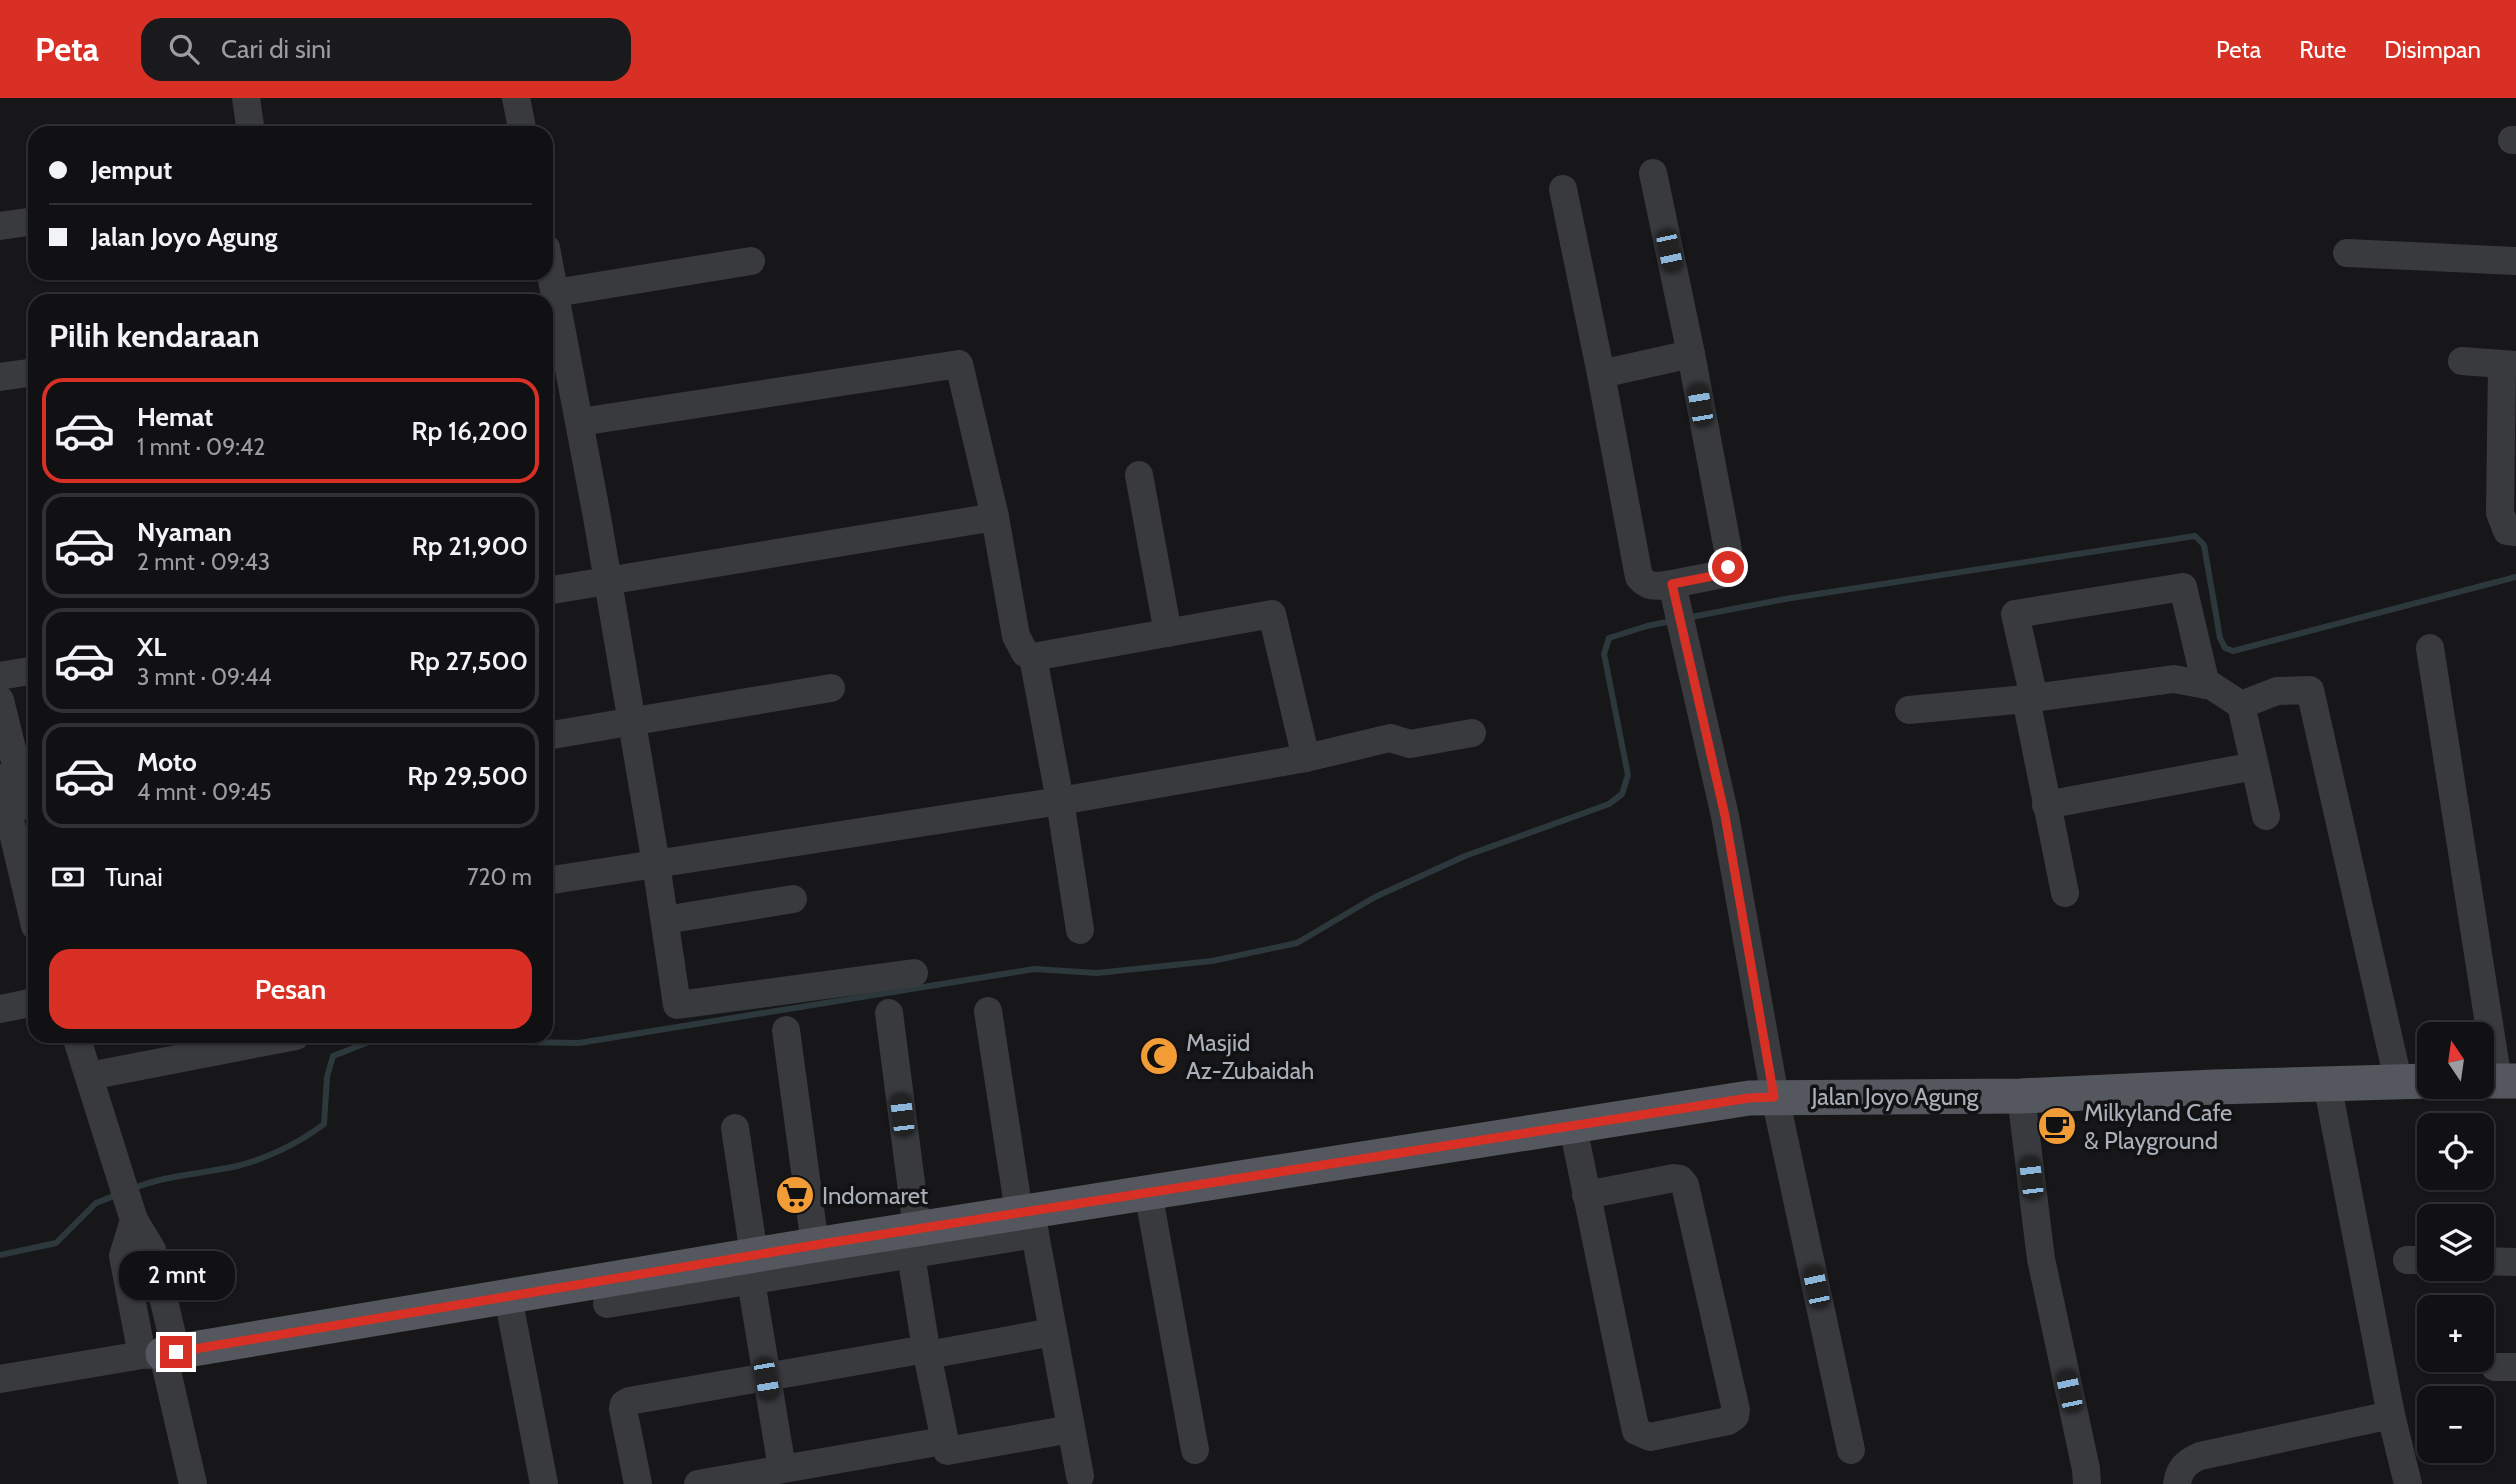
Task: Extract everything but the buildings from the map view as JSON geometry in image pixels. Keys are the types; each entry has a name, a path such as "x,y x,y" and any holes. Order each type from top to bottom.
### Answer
{"main road":[{"name":"Jalan Joyo Agung","path":"160,1354 508,1297 752,1268 815,1245 914,1242 1148,1192 1573,1128 1749,1098 2021,1096 2413,1081"}],"street":[{"path":"246,98 250,126"},
{"path":"516,98 522,126"},
{"path":"1653,173 1730,561 1723,574 1677,608"},
{"path":"1563,189 1639,576 1644,584 1652,587 1677,608 1725,816 1774,1097 1851,1450"},
{"path":"0,226 28,222"},
{"path":"2347,253 2516,261"},
{"path":"555,293 751,261"},
{"path":"552,280 580,422 656,864 677,1005 914,973"},
{"path":"1601,374 1691,354"},
{"path":"2462,361 2509,364 2500,513 2507,531 2516,532"},
{"path":"580,422 959,365 995,517 1016,636 1025,653 1034,657 1272,614 1306,758"},
{"path":"0,377 28,374"},
{"path":"1139,475 1168,633"},
{"path":"553,590 995,517"},
{"path":"2065,893 2046,805 2015,614 2183,587 2206,685"},
{"path":"2430,648 2499,1081"},
{"path":"1034,657 1080,930"},
{"path":"0,676 28,671"},
{"path":"1909,710 2030,698 2174,679 2206,685 2225,693 2241,705 2266,816"},
{"path":"553,735 831,688"},
{"path":"2241,705 2277,691 2310,690 2413,1081"},
{"path":"0,700 28,810"},
{"path":"553,880 1060,801 1306,758 1390,738 1410,744 1472,733"},
{"path":"2046,805 2255,766"},
{"path":"0,778 28,896"},
{"path":"665,920 793,899"},
{"path":"0,1009 28,1003"},
{"path":"988,1010 1080,1476"},
{"path":"889,1013 927,1352 947,1451 1071,1429"},
{"path":"786,1030 815,1245"},
{"path":"78,1043 128,1201 152,1250 160,1354 193,1484"},
{"path":"89,1076 260,1043"},
{"path":"2327,1083 2391,1415 2408,1484"},
{"path":"2021,1096 2041,1259 2087,1484"},
{"path":"735,1128 766,1379 782,1468"},
{"path":"1573,1128 1586,1195 1636,1430 1650,1437 1728,1421 1735,1416 1736,1410 1685,1185 1680,1179 1674,1178 1586,1195"},
{"path":"1148,1192 1195,1450"},
{"path":"607,1304 752,1268 914,1242"},
{"path":"2494,1261 2516,1262"},
{"path":"508,1297 544,1484"},
{"path":"638,1484 624,1405 629,1401 1053,1332"},
{"path":"0,1379 160,1354"},
{"path":"2177,1484 2187,1462 2200,1456 2391,1415"},
{"path":"698,1484 943,1441"}],"waterway":[{"path":"1686,618 1785,599 2195,536 2204,545 2220,638 2225,648 2233,651 2516,577"},
{"path":"553,1043 579,1043 1034,969 1097,973 1212,961 1297,943 1375,897 1465,856 1609,804 1622,794 1628,775 1604,654 1609,638 1672,621"},
{"path":"132,1189 170,1178 248,1163 305,1137 324,1124 327,1077 333,1056 366,1043"},
{"path":"0,1255 56,1243 96,1203 119,1194"}],"place":[{"name":"Masjid Az-Zubaidah","path":"1159,1056"},
{"name":"Milkyland Cafe & Playground","path":"2057,1126"},
{"name":"Indomaret","path":"795,1195"}],"route":[{"path":"176,1352 1019,1212 1573,1128 1749,1098 1774,1097 1725,816 1672,584 1723,574 1728,567"}]}
